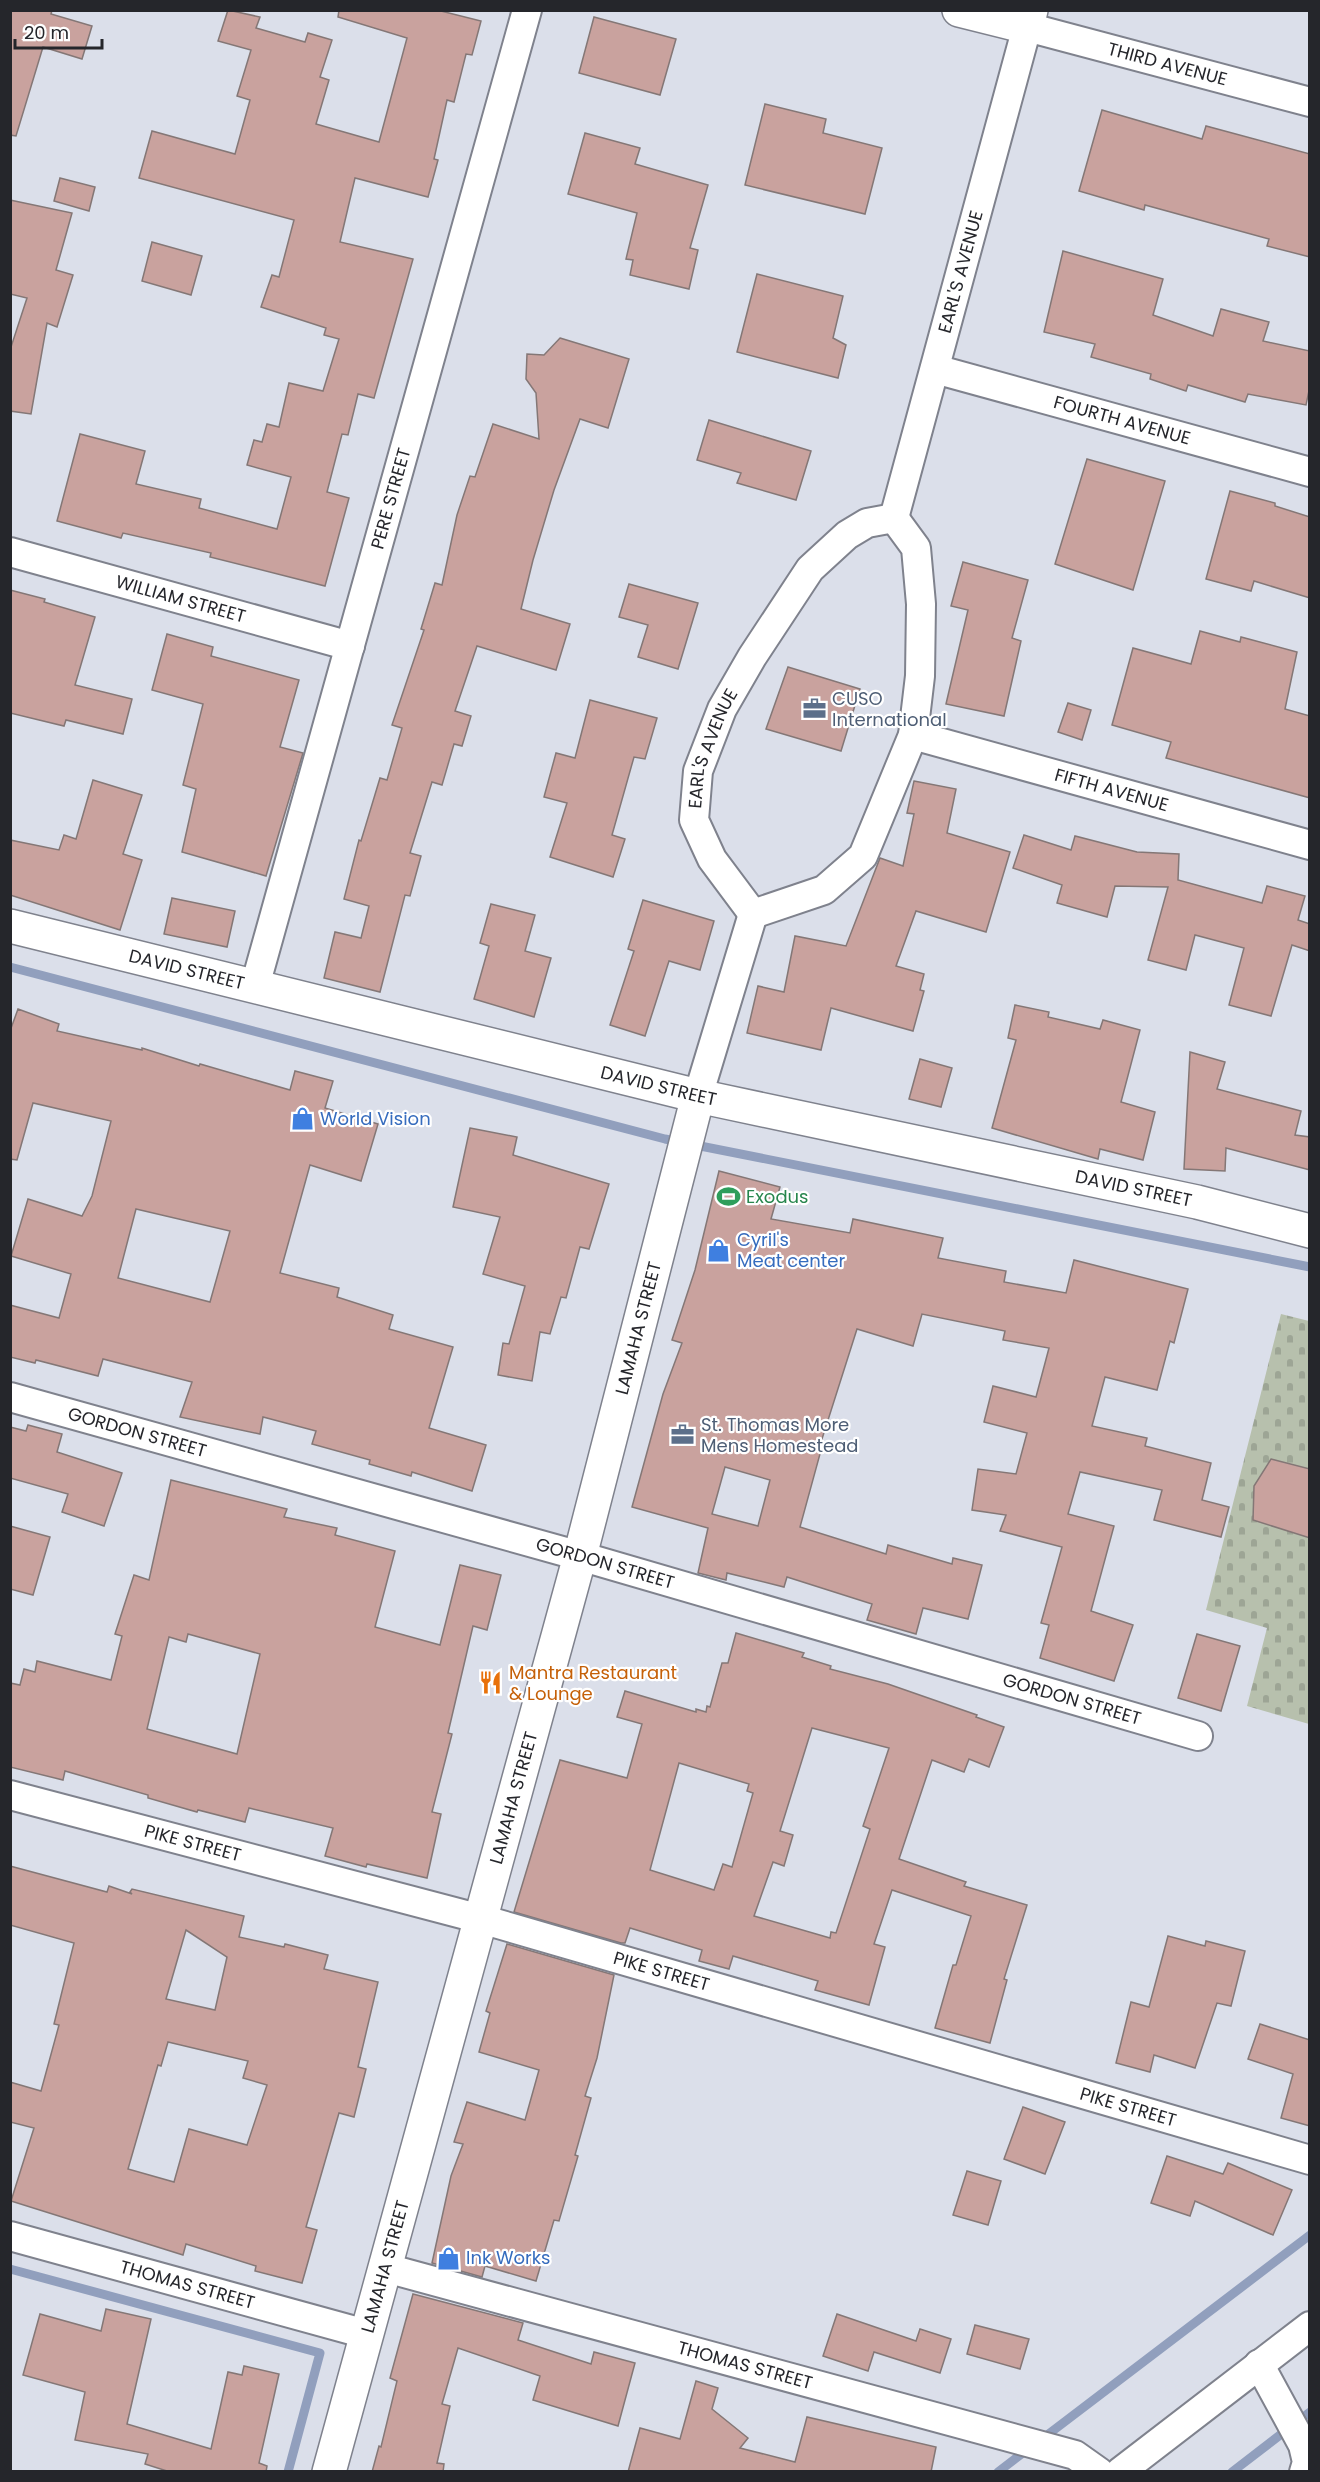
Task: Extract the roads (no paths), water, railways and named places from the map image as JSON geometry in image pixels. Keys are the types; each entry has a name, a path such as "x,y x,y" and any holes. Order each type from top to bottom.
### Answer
{"street":[{"name":"PERE STREET","path":"255,987 527,10"},
{"path":"959,10 1029,19"},
{"name":"THIRD AVENUE","path":"1029,19 1310,102"},
{"name":"EARL'S AVENUE","path":"753,914 712,859 694,820 698,771 722,710 752,657 810,569 847,535 867,523 894,518 1029,19"},
{"name":"FOURTH AVENUE","path":"934,369 1310,472"},
{"path":"753,914 825,890 863,856 913,735 920,676 921,604 916,548 894,518"},
{"name":"WILLIAM STREET","path":"10,552 350,646"},
{"name":"FIFTH AVENUE","path":"913,735 1310,845"},
{"name":"LAMAHA STREET","path":"329,2472 580,1556 698,1096 753,914"},
{"name":"DAVID STREET","path":"10,926 698,1096 1197,1202 1310,1231"},
{"name":"GORDON STREET","path":"10,1397 580,1556 1198,1736"},
{"name":"PIKE STREET","path":"10,1795 481,1920 1310,2160"},
{"name":"THOMAS STREET","path":"10,2236 366,2334"},
{"name":"THOMAS STREET","path":"386,2268 1075,2455 1100,2472"},
{"path":"1120,2472 1310,2326"},
{"path":"1259,2364 1304,2460"}],"waterway":[{"path":"10,967 665,1139 1310,1267"},
{"path":"1042,2439 1310,2235"},
{"path":"10,2269 320,2353 288,2472"},
{"path":"1232,2472 1310,2412"},
{"path":"998,2472 1028,2449"}],"place":[{"name":"CUSO International","path":"814,709"},
{"name":"World Vision","path":"302,1119"},
{"name":"Exodus","path":"728,1197"},
{"name":"Cyril's Meat center","path":"719,1250"},
{"name":"St. Thomas More Mens Homestead","path":"683,1435"},
{"name":"Mantra Restaurant & Lounge","path":"491,1683"},
{"name":"Ink Works","path":"448,2258"}]}
